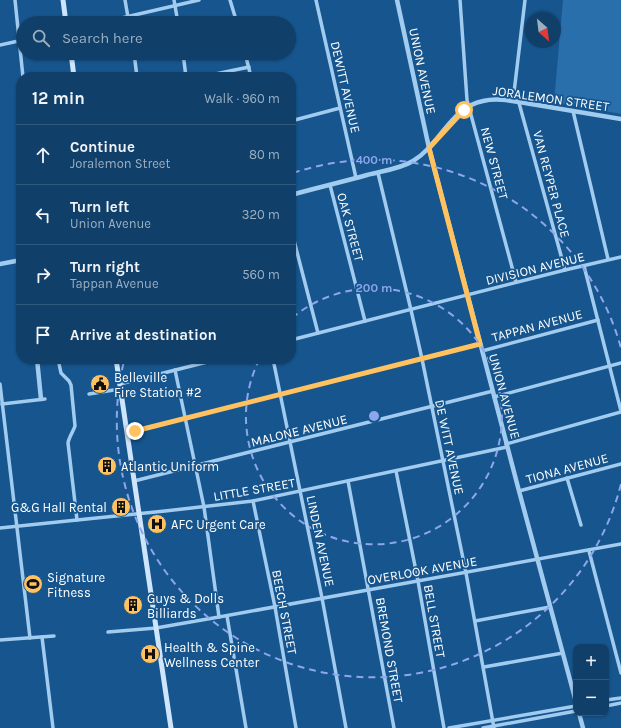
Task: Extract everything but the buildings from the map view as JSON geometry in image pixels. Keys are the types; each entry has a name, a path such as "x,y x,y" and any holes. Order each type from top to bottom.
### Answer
{"main road":[{"path":"63,0 65,16"},
{"path":"72,60 73,72"},
{"path":"117,364 171,728"}],"street":[{"path":"14,0 17,16"},
{"path":"125,0 127,16 199,0"},
{"path":"174,0 177,16"},
{"path":"230,0 235,16"},
{"name":"DEWITT AVENUE","path":"316,0 356,178"},
{"name":"UNION AVENUE","path":"396,0 429,148 537,560 573,691"},
{"name":"NEW STREET","path":"460,0 466,94 516,282"},
{"path":"513,101 525,0"},
{"path":"0,45 16,41"},
{"path":"22,60 23,72"},
{"path":"135,60 136,72"},
{"path":"183,60 185,72"},
{"path":"247,60 250,72"},
{"path":"225,72 249,67"},
{"name":"JORALEMON STREET","path":"296,194 378,173 413,161 429,148 459,114 477,102 487,100 513,101 621,120"},
{"name":"VAN REYPER PLACE","path":"519,103 565,270"},
{"path":"296,120 340,108"},
{"path":"573,111 608,259"},
{"name":"DE WITT AVENUE","path":"378,173 422,359 466,573 494,727"},
{"name":"OAK STREET","path":"330,185 365,321"},
{"path":"296,248 318,333"},
{"name":"DIVISION AVENUE","path":"296,339 468,296 516,282 621,257"},
{"path":"0,264 16,261"},
{"path":"584,266 621,411"},
{"name":"TAPPAN AVENUE","path":"482,351 598,320"},
{"name":"TAPPAN AVENUE","path":"127,433 480,344"},
{"path":"494,397 621,363"},
{"path":"2,404 43,399 38,364"},
{"path":"59,364 61,373 70,381 71,385 75,426 68,443 77,520"},
{"path":"89,394 120,387 199,364"},
{"name":"LINDEN AVENUE","path":"274,364 322,598 346,728"},
{"path":"108,632 156,628 219,617 204,507 176,370"},
{"path":"0,384 30,638"},
{"name":"MALONE AVENUE","path":"134,481 493,391"},
{"name":"LITTLE STREET","path":"0,528 253,501 507,446 621,411"},
{"name":"TIONA AVENUE","path":"519,491 621,464"},
{"name":"BELL STREET","path":"396,471 418,581 444,728"},
{"path":"567,478 581,526"},
{"name":"BREMOND STREET","path":"348,481 394,728"},
{"name":"BEECH STREET","path":"253,501 275,607 296,728"},
{"name":"OVERLOOK AVENUE","path":"219,617 621,544"},
{"path":"589,551 621,673"},
{"path":"475,620 550,607"},
{"path":"227,616 246,728"},
{"path":"0,640 54,636"},
{"path":"42,637 53,728"},
{"path":"484,668 563,653"},
{"path":"609,700 621,698"},
{"path":"609,705 621,703"},
{"path":"449,728 573,707"},
{"path":"483,728 573,712"},
{"path":"580,716 582,728"}],"shaded area":[{"path":"563,0 621,0 621,114 554,102 559,48 561,48"}],"place":[{"name":"Belleville Fire Station #2","path":"100,384"},
{"name":"Atlantic Uniform","path":"107,466"},
{"name":"G&G Hall Rental","path":"121,507"},
{"name":"AFC Urgent Care","path":"157,524"},
{"name":"Signature Fitness","path":"33,584"},
{"name":"Guys & Dolls Billiards","path":"133,605"},
{"name":"Health & Spine Wellness Center","path":"150,654"}],"route":[{"path":"135,431 480,344 429,148 464,110"}]}
